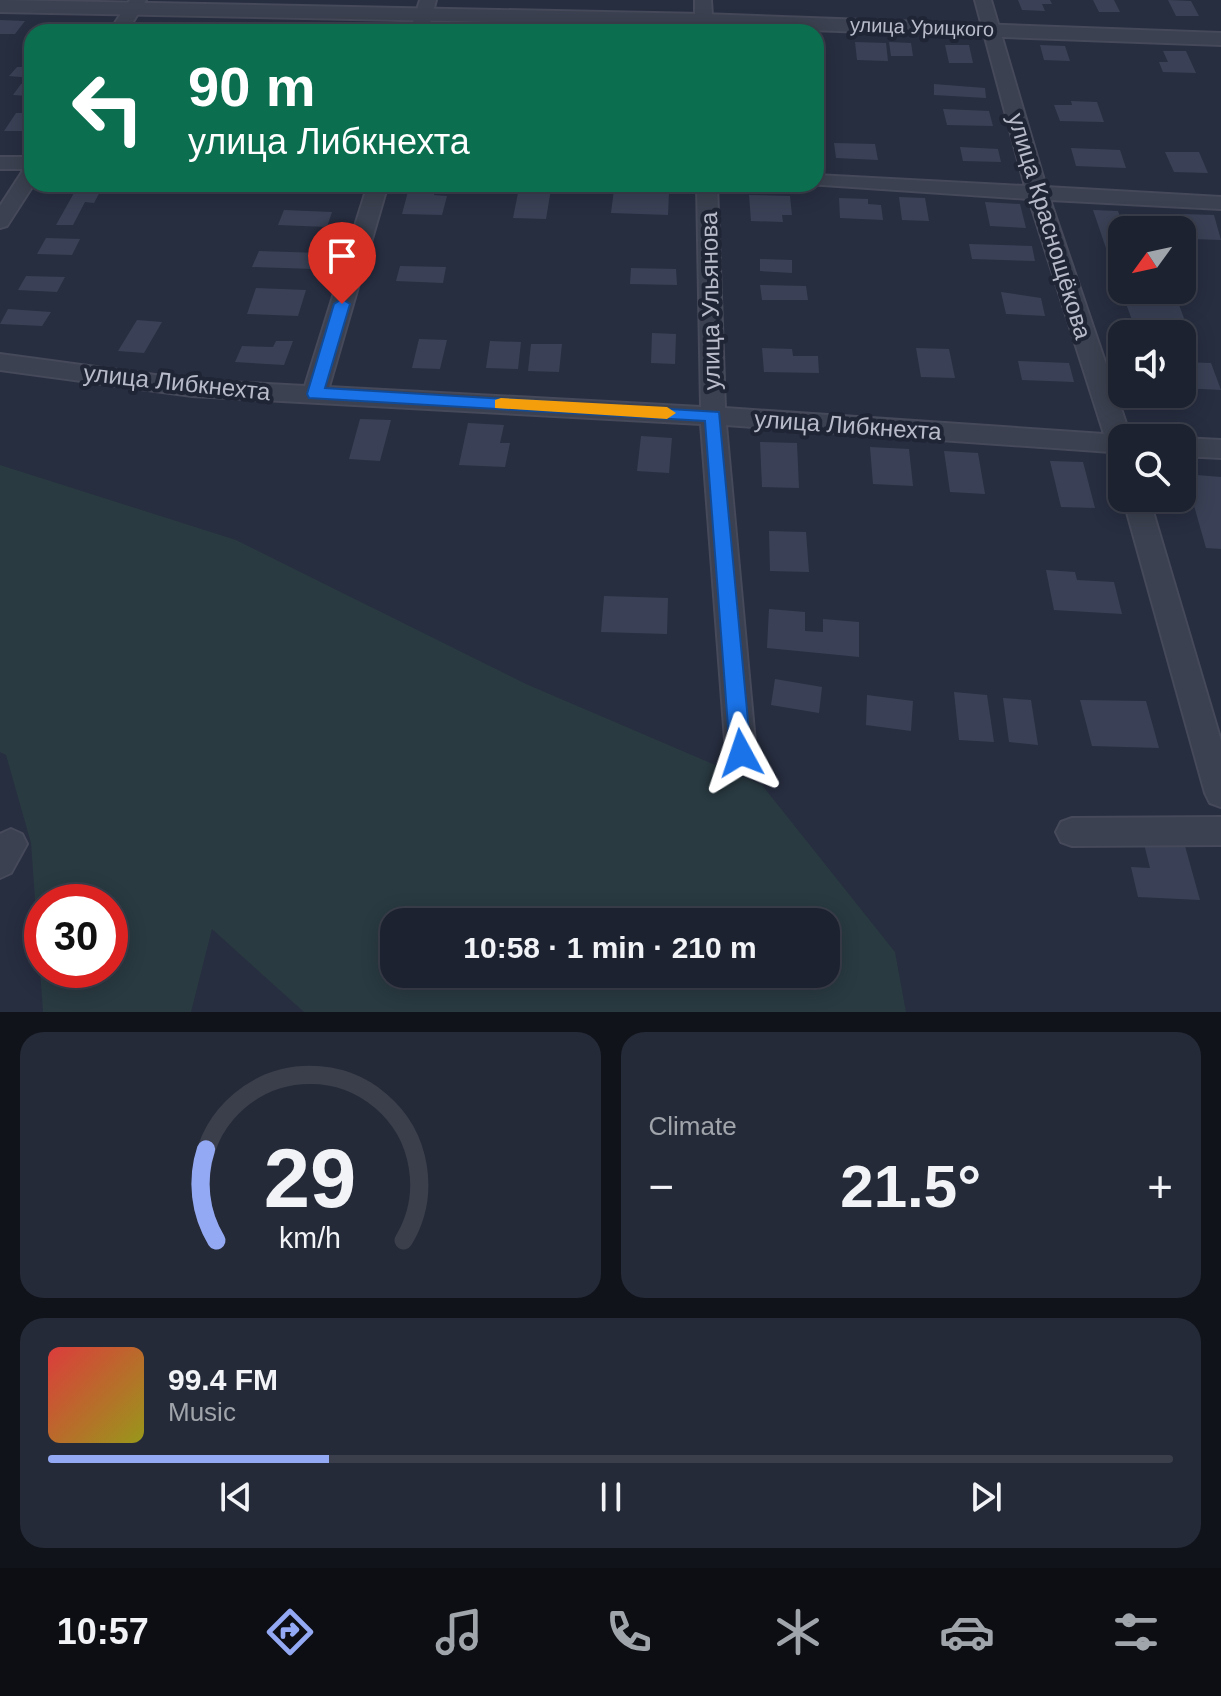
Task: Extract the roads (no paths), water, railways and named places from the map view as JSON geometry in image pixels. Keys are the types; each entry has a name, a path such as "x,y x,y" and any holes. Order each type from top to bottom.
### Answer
{"street":[{"name":"улица Краснощёкова","path":"983,0 1037,192 1114,424"},
{"name":"улица Урицкого","path":"0,6 135,4 424,16 703,17 1221,39"},
{"path":"123,24 135,4"},
{"path":"0,163 24,163"},
{"path":"824,181 1221,203"},
{"path":"0,222 24,184"},
{"path":"315,394 376,192"},
{"name":"улица Ульянова","path":"707,192 713,416 741,753"},
{"name":"улица Либкнехта","path":"0,362 192,388 713,416 1108,445"},
{"path":"1196,448 1221,449"},
{"path":"1140,512 1221,793"},
{"path":"1072,832 1221,831"}]}
